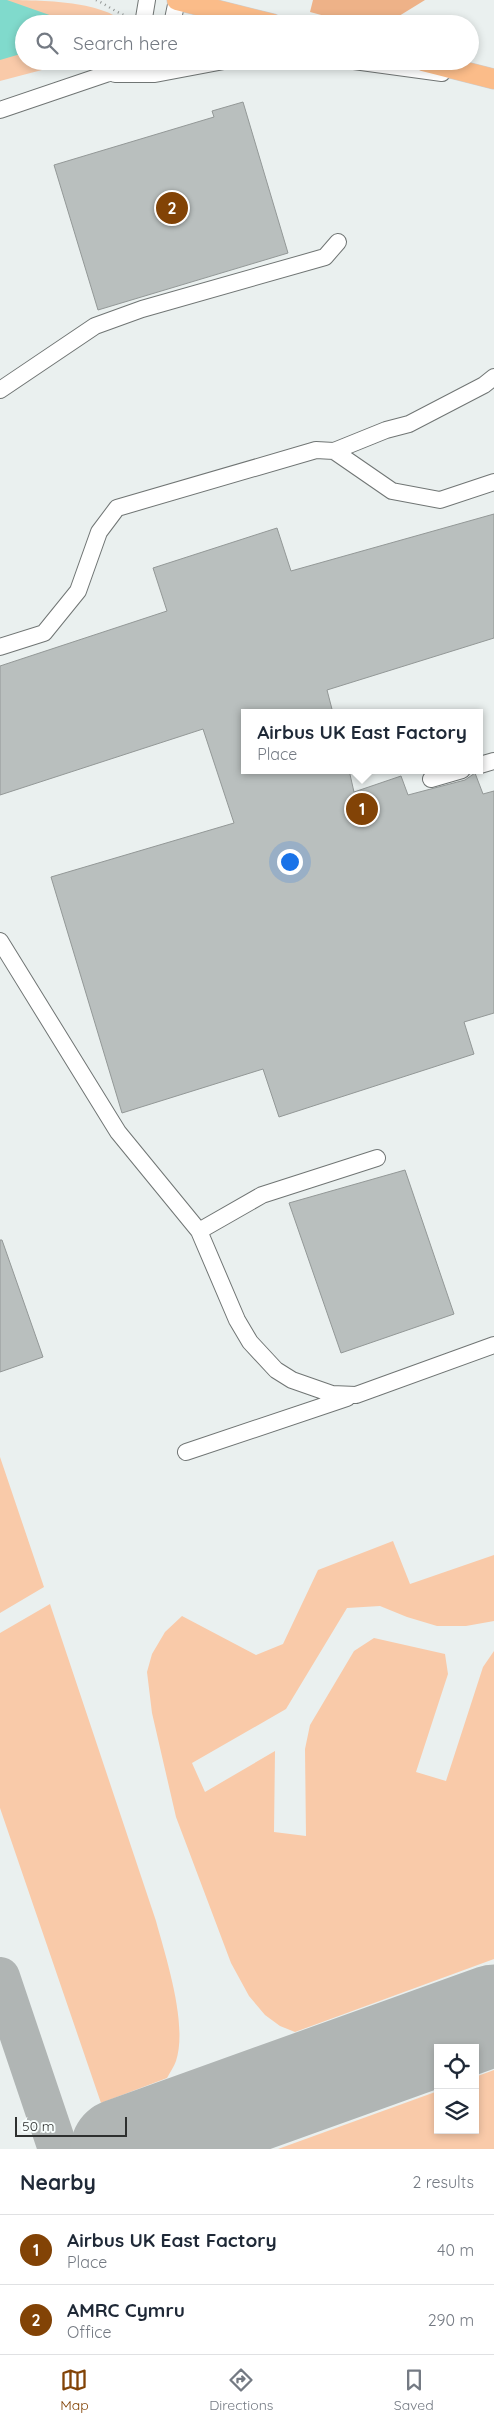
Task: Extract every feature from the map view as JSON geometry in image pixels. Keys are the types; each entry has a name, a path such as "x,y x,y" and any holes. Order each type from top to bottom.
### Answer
{"main road":[{"path":"177,0 237,15"},
{"path":"457,70 494,80"}],"street":[{"path":"144,15 147,0"},
{"path":"174,15 177,0"},
{"path":"0,110 115,70"},
{"path":"106,74 155,74 176,70"},
{"path":"420,70 494,80"},
{"path":"0,390 95,326 142,309 325,257 338,242"},
{"path":"0,646 44,633 78,591 99,532 117,508 316,450 334,451 386,430 409,424 484,385 494,377"},
{"path":"334,451 392,491 440,500 494,482"},
{"path":"431,779 448,774"},
{"path":"0,941 118,1132 199,1231 237,1320 250,1342 276,1370 316,1390 332,1394 356,1395"},
{"path":"199,1231 262,1195 377,1158"},
{"path":"186,1452 356,1395 494,1345"}],"path":[{"path":"96,0 118,10 122,15"}],"shaded area":[{"path":"0,0 68,3 102,10 113,15 15,15 15,70 42,70 0,81"},
{"path":"0,0 7,0 50,15 15,15 15,56 0,60"},
{"path":"313,0 425,0 401,15 321,15 310,12"},
{"path":"0,1457 44,1587 0,1613"},
{"path":"393,1541 410,1584 494,1555 494,1621 466,1626 437,1626 380,1606 347,1608 286,1709 192,1763 205,1792 275,1751 274,1832 306,1836 305,1749 310,1725 354,1651 374,1638 445,1654 448,1674 416,1772 446,1781 483,1667 494,1651 494,1959 295,2032 280,2026 265,2015 249,1996 231,1963 176,1817 152,1713 147,1672 152,1654 165,1632 182,1616 256,1655 283,1644 318,1570"},
{"path":"50,1604 156,1921 178,2010 179,2046 176,2061 167,2078 101,2103 0,1808 0,1633"},
{"path":"494,2070 494,2149 278,2149 434,2092 434,2134 479,2134 479,2076"}],"building":[{"path":"243,102 288,253 98,310 54,165 214,117 212,111"},
{"path":"494,514 494,638 327,690 332,709 241,709 241,774 350,774 354,792 401,776 408,795 465,780 475,774 483,794 494,791 494,1013 464,1022 474,1054 279,1117 263,1069 122,1113 51,877 234,823 203,729 0,795 0,666 167,611 153,568 277,528 291,571"},
{"path":"405,1170 454,1314 341,1353 289,1203"},
{"path":"0,1240 2,1240 43,1357 0,1372"}],"taxiway":[{"path":"0,1977 58,2149"}],"runway":[{"path":"121,2149 494,2015"}],"place":[{"name":"AMRC Cymru","path":"172,208"},
{"name":"Airbus UK East Factory","path":"362,809"}]}
